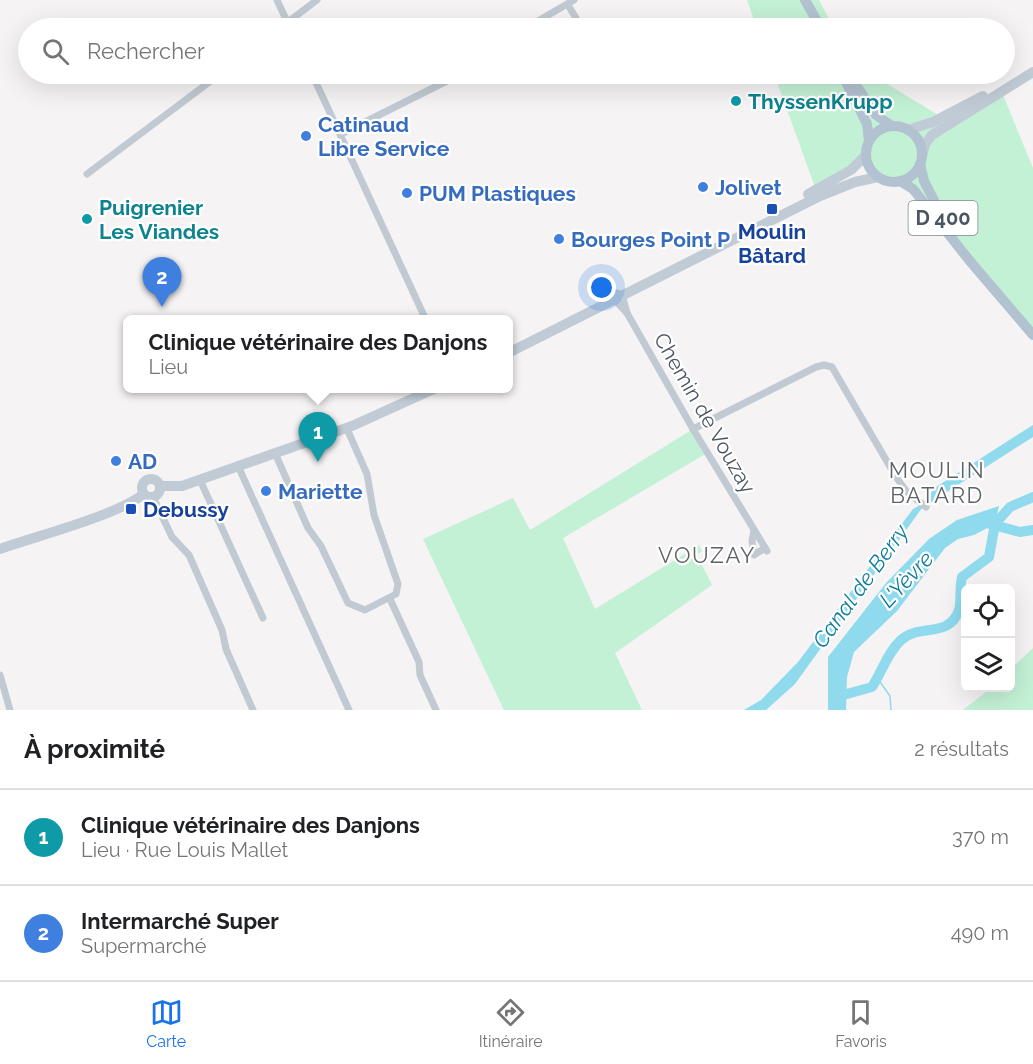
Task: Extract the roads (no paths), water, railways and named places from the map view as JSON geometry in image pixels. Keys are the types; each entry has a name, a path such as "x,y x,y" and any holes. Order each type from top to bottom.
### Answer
{"main road":[{"path":"806,0 815,18"},
{"path":"1015,79 1033,70"},
{"path":"1015,82 1033,70"},
{"path":"847,84 867,124 869,141 866,155 869,166 878,177 888,181 900,181 913,175 921,160 925,144 932,135 1011,84"},
{"path":"856,84 876,115 892,126 908,129 933,122 1006,84"},
{"path":"869,141 881,129 892,126"},
{"path":"908,129 919,141 921,160"},
{"path":"513,350 851,170 866,155"},
{"name":"D 400","path":"921,160 921,175 936,206 977,268"},
{"path":"513,346 820,196 855,182 878,177"},
{"name":"D 400","path":"900,181 913,189 1033,335"},
{"path":"149,496 142,488 146,481 153,479 160,486 182,486 347,429 425,393"},
{"path":"0,549 159,493 160,486"}],"street":[{"path":"277,0 286,18"},
{"path":"297,18 316,0"},
{"path":"543,18 571,2 578,18"},
{"path":"87,174 207,84"},
{"path":"317,84 425,315"},
{"path":"341,134 441,84"},
{"name":"Chemin de Vouzay","path":"618,296 693,429 766,549 754,555 752,541 754,530"},
{"path":"693,429 816,368 824,365 832,367 896,477 907,492 926,507"},
{"path":"275,453 308,528 321,546 348,603 364,610 390,599 396,594 398,584 372,506 368,474 347,429"},
{"path":"238,466 349,710"},
{"path":"200,480 263,618"},
{"path":"149,496 172,537 189,555 222,630 226,649 255,710"},
{"path":"390,599 419,662 420,675 436,710"},
{"path":"0,675 10,710"}],"water":[{"name":"Canal de Berry","path":"1033,425 1033,437 922,508 795,684 766,710 744,710 761,700 798,662 913,509 920,505 936,487"},
{"path":"999,506 995,524 974,535 958,539 945,548 897,611 854,652 847,677 846,710 828,710 828,657 886,583 929,539 957,520"}],"waterway":[{"name":"L'Yèvre","path":"995,524 1010,507 1033,497"},
{"path":"983,522 1020,532 1033,530"},
{"path":"836,697 872,687 892,651 908,635 941,628 954,619 960,606 962,577 989,557 995,524"},
{"path":"878,679 890,696 891,710"}],"place":[{"name":"ThyssenKrupp","path":"736,101"},
{"name":"Catinaud Libre Service","path":"306,136"},
{"name":"Jolivet","path":"703,187"},
{"name":"PUM Plastiques","path":"407,193"},
{"name":"Moulin Bâtard","path":"772,209"},
{"name":"Puigrenier Les Viandes","path":"87,219"},
{"name":"Bourges Point P","path":"559,239"},
{"name":"Intermarché Super","path":"162,307"},
{"name":"AD","path":"116,461"},
{"name":"Clinique vétérinaire des Danjons","path":"318,462"},
{"name":"Mariette","path":"266,491"},
{"name":"Debussy","path":"131,509"}],"district":[{"name":"MOULIN BATARD","path":"937,482"},
{"name":"VOUZAY","path":"707,555"}]}
